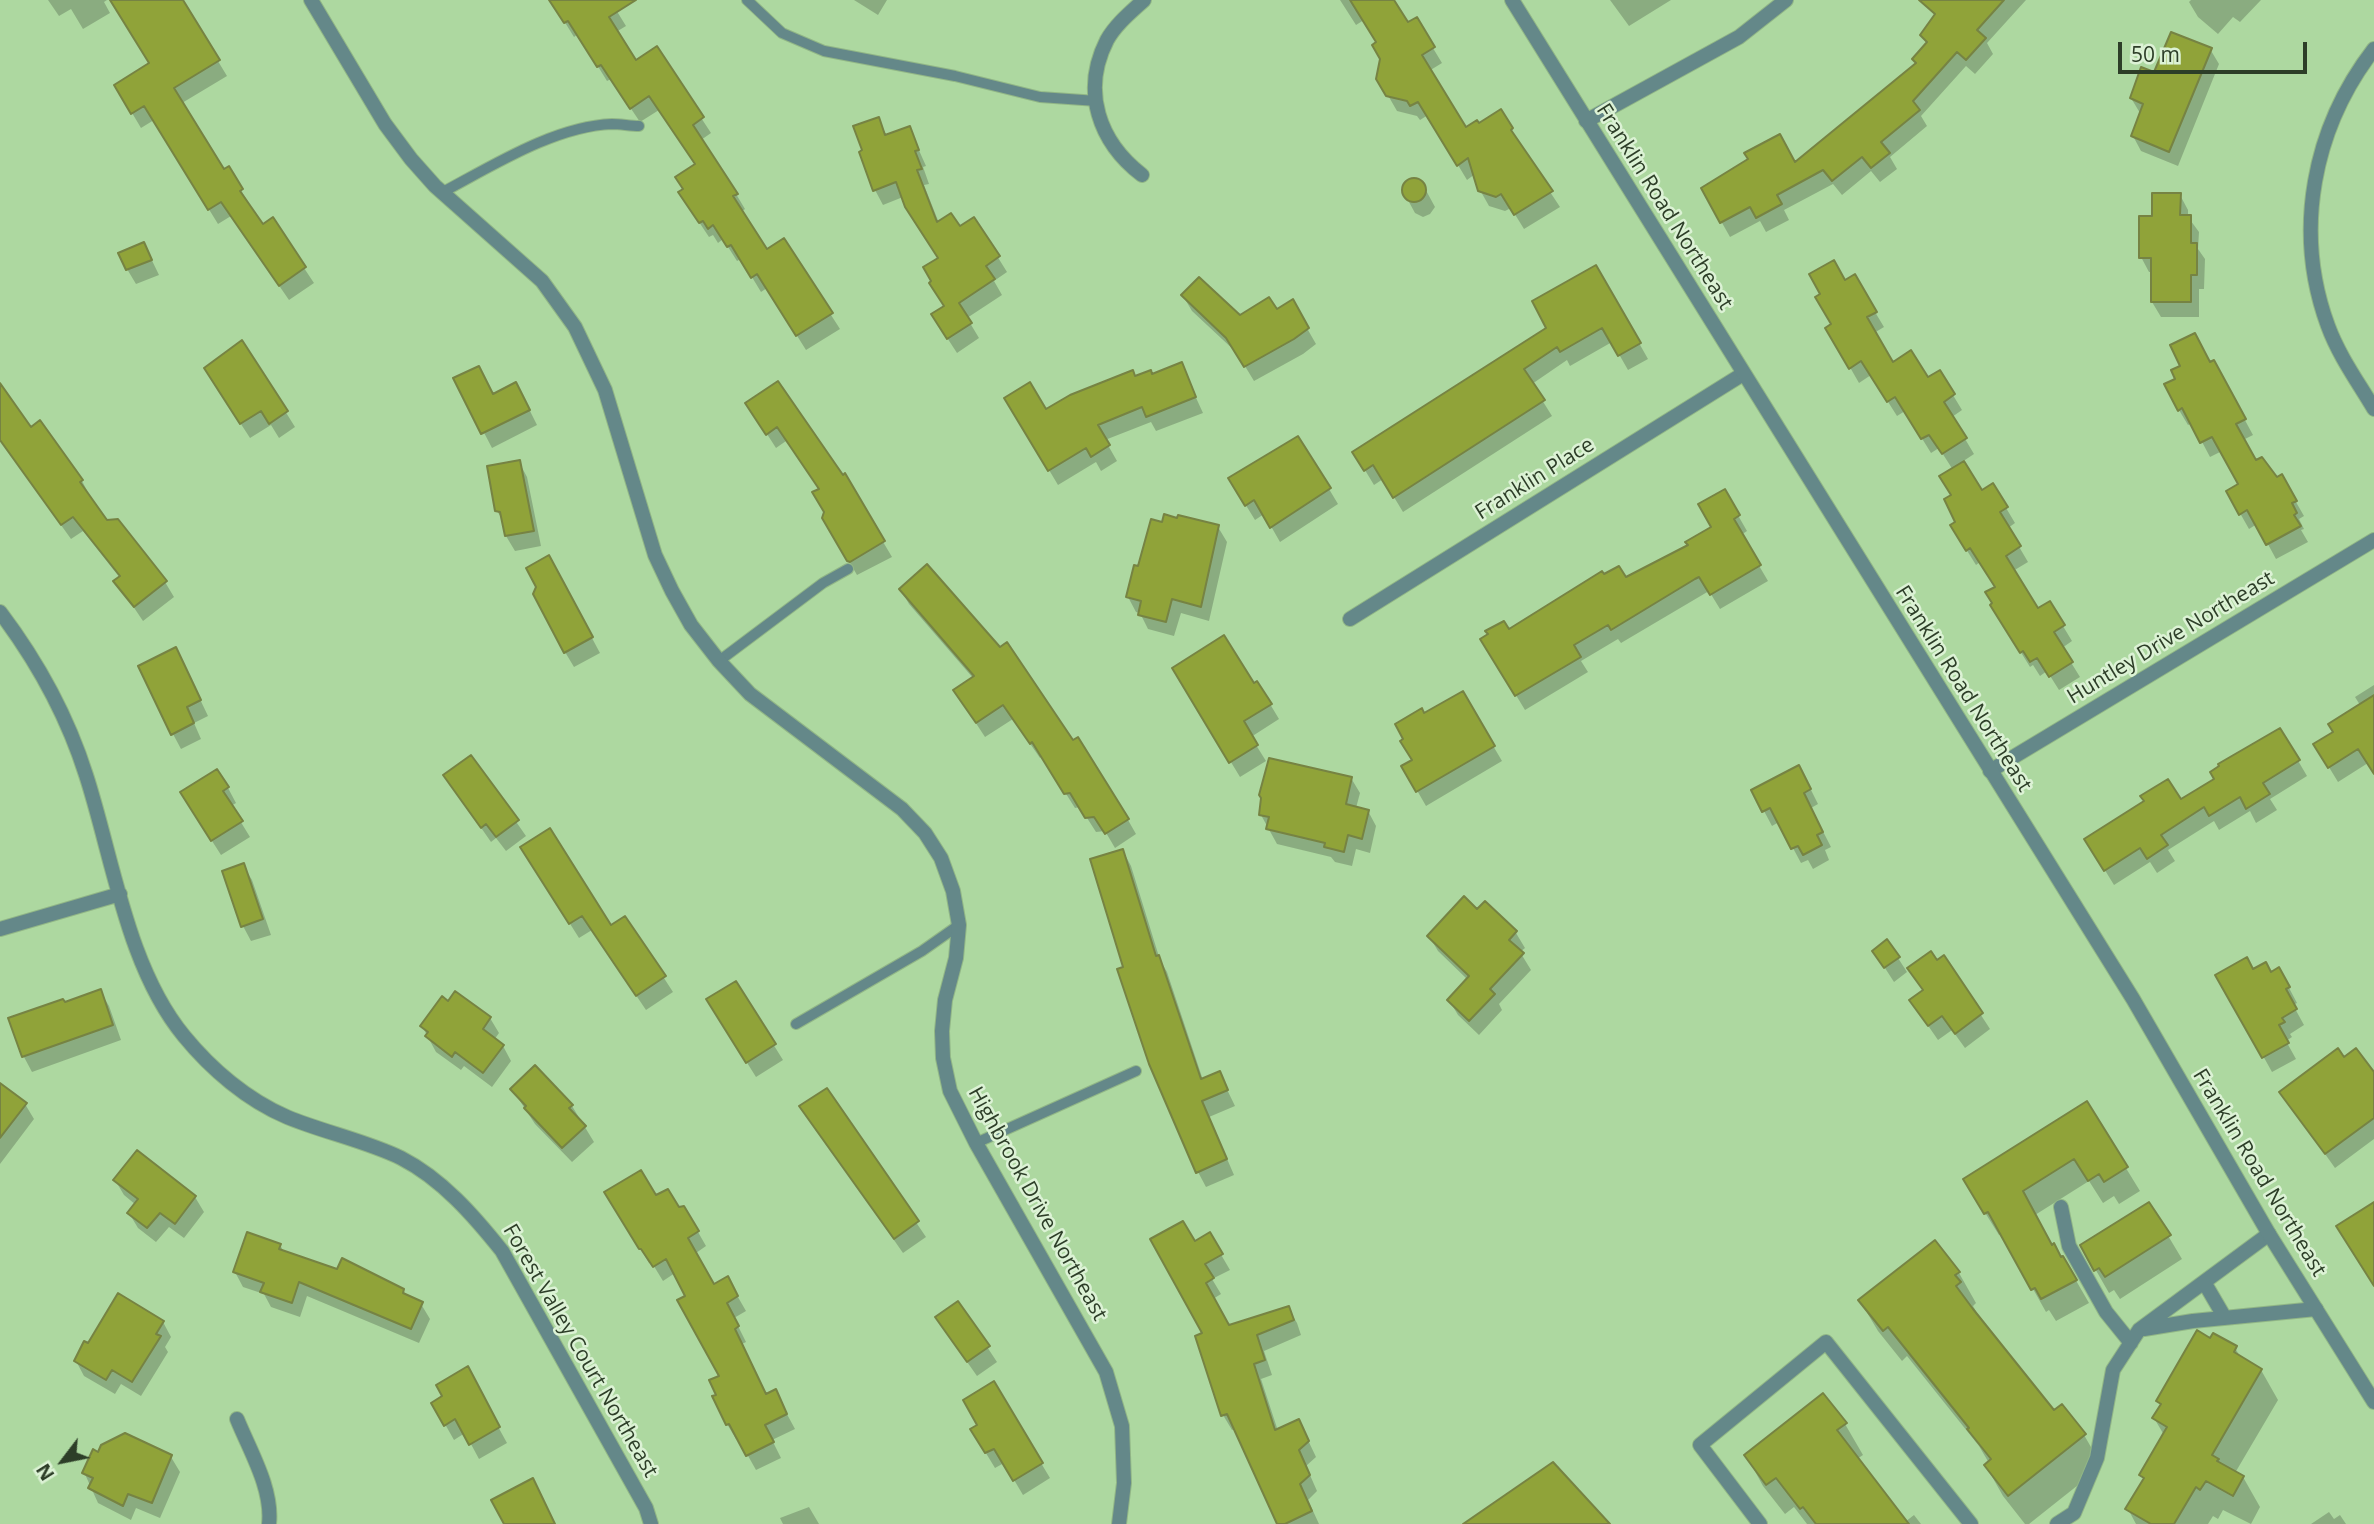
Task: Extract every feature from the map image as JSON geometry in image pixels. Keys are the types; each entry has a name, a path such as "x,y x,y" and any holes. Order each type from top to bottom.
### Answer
{"street":[{"name":"Highbrook Drive Northeast","path":"311,0 385,124 411,159 443,192 542,281 575,327 605,390 655,555 691,625 719,661 750,694 902,810 925,833 941,858 959,925 956,958 945,1000 942,1031 943,1058 950,1091 976,1143 1106,1372 1122,1426 1124,1483 1119,1524"},
{"path":"1142,175 1124,162 1102,128 1096,83 1101,57 1108,40 1117,26 1144,0"},
{"name":"Franklin Road Northeast","path":"1512,0 2133,999 2269,1234 2374,1402"},
{"path":"1587,121 1739,37 1786,0"},
{"path":"2374,50 2333,117 2319,158 2311,205 2311,237 2318,295 2328,327 2342,357 2374,410"},
{"name":"Franklin Place","path":"1350,619 1743,374"},
{"name":"Huntley Drive Northeast","path":"1990,771 2374,540"},
{"name":"Forest Valley Court Northeast","path":"0,612 46,680 67,724 86,773 140,959 159,998 183,1035 216,1070 247,1094 285,1116 402,1159 444,1188 481,1224 502,1251 646,1507 651,1524"},
{"path":"0,929 120,894"},
{"path":"2061,1206 2069,1246 2106,1312 2135,1337"},
{"path":"2057,1524 2074,1513 2097,1458 2112,1370 2135,1337 2269,1234"},
{"path":"2204,1282 2225,1318"},
{"path":"2135,1337 2225,1318 2316,1309"},
{"path":"1760,1524 1700,1445 1826,1342 1971,1524"},
{"path":"237,1419 260,1473 271,1510 269,1524"}],"lane":[{"path":"747,0 782,33 824,51 955,76 1040,97 1097,101"},
{"path":"443,192 566,132 611,124 639,127"},
{"path":"719,661 823,583 848,569"},
{"path":"796,1024 922,951 959,925"},
{"path":"976,1143 1136,1071"}],"building":[{"path":"110,0 183,0 220,60 174,88 224,169 229,166 243,189 240,191 263,224 273,217 306,267 279,286 221,202 208,210 144,106 131,114 114,85 149,63"},
{"path":"549,0 636,0 609,17 636,60 657,46 704,117 693,125 738,194 733,196 767,249 784,238 833,313 796,336 757,274 751,278 731,245 727,247 713,225 708,229 703,221 699,223 678,192 683,189 675,177 695,164 649,96 630,109 601,65 597,67 568,21 564,23"},
{"path":"1350,0 1394,0 1408,22 1417,17 1435,47 1422,55 1466,127 1477,120 1479,123 1501,109 1513,128 1511,130 1553,191 1514,215 1501,194 1496,197 1478,191 1468,158 1457,166 1418,102 1410,106 1407,101 1386,96 1376,79 1380,59 1372,45 1376,42"},
{"path":"1919,0 2004,0 1977,30 1986,38 1966,60 1957,52 1913,101 1920,110 1881,142 1890,153 1871,168 1862,157 1832,181 1823,170 1777,195 1782,204 1756,218 1750,207 1720,223 1701,188 1748,159 1744,153 1780,134 1795,162 1916,63 1912,59 1927,42 1920,35 1935,14"},
{"path":"2171,32 2212,48 2169,152 2131,136 2143,104 2130,98 2141,67 2154,72"},
{"path":"879,117 885,135 910,126 919,150 915,151 922,169 917,170 937,222 951,213 960,226 974,217 1000,256 986,266 995,279 959,303 972,323 947,339 931,314 944,306 929,283 931,281 923,267 938,258 905,207 896,182 873,191 859,152 862,150 853,126"},
{"path":"1414,178 1423,181 1426,190 1423,199 1414,202 1405,199 1402,190 1405,181"},
{"path":"2152,193 2181,193 2180,215 2191,215 2191,243 2197,243 2197,275 2191,275 2191,302 2151,302 2151,258 2139,258 2139,216 2152,216"},
{"path":"144,242 152,260 126,270 118,253"},
{"path":"1834,260 1845,280 1855,274 1877,312 1867,317 1893,362 1911,350 1928,377 1940,370 1955,394 1944,402 1967,438 1942,454 1929,435 1921,439 1895,397 1887,402 1861,361 1849,369 1825,328 1831,324 1815,297 1820,294 1809,274"},
{"path":"1596,265 1641,343 1618,356 1602,328 1560,352 1557,347 1524,369 1545,400 1393,498 1373,465 1364,471 1352,452 1546,328 1532,301"},
{"path":"1199,277 1240,315 1269,297 1277,309 1293,299 1309,328 1244,367 1226,338 1181,295"},
{"path":"2195,333 2210,362 2214,360 2246,419 2236,424 2256,460 2262,457 2277,477 2282,474 2297,501 2292,503 2297,513 2294,515 2301,526 2266,545 2247,510 2239,515 2226,491 2238,484 2212,437 2200,443 2182,408 2178,411 2164,384 2175,379 2171,370 2180,366 2170,345"},
{"path":"242,340 288,411 269,424 261,411 240,424 204,368"},
{"path":"1182,362 1196,397 1146,417 1142,407 1098,425 1110,445 1091,457 1086,448 1048,471 1004,398 1030,382 1046,409 1070,395 1133,370 1135,376 1151,370 1152,374"},
{"path":"479,366 493,394 516,382 530,410 481,434 453,378"},
{"path":"778,381 843,475 845,473 885,541 850,562 822,518 824,512 812,492 819,489 777,427 766,435 745,403"},
{"path":"0,383 31,427 40,420 83,480 80,482 107,520 118,519 167,581 134,607 113,581 120,576 73,517 61,525 0,440"},
{"path":"1298,436 1331,488 1270,528 1254,500 1245,506 1228,478"},
{"path":"520,460 534,531 505,536 500,512 495,511 487,466"},
{"path":"1964,461 1982,490 1993,483 2008,507 2000,512 2021,546 2006,556 2038,608 2050,601 2065,625 2054,632 2073,662 2049,677 2037,658 2030,662 2023,651 2020,653 1990,605 1992,603 1985,592 1995,587 1970,548 1966,551 1950,525 1955,522 1944,499 1951,495 1939,476"},
{"path":"1725,489 1740,515 1734,519 1761,565 1710,595 1699,577 1611,630 1608,625 1574,645 1581,657 1515,696 1480,639 1488,634 1485,631 1504,621 1509,629 1602,571 1604,574 1619,566 1626,577 1688,545 1685,542 1711,527 1698,504"},
{"path":"1164,514 1219,525 1201,607 1172,599 1166,622 1138,615 1141,601 1126,597 1134,565 1138,566 1151,519 1162,522"},
{"path":"549,555 593,637 564,653 533,594 536,587 526,568"},
{"path":"927,564 1000,647 1007,642 1073,740 1078,737 1129,819 1105,834 1094,817 1085,818 1070,793 1064,794 1032,742 1030,744 1003,705 976,723 953,690 974,676 899,589"},
{"path":"1224,635 1254,683 1257,681 1272,704 1244,721 1258,745 1229,763 1172,668"},
{"path":"176,647 201,700 187,707 194,723 171,735 138,666"},
{"path":"1463,691 1495,746 1416,792 1401,766 1412,760 1400,741 1403,739 1395,724 1422,708 1424,713"},
{"path":"2374,695 2374,774 2358,749 2328,768 2313,744 2333,732 2328,724"},
{"path":"2280,728 2300,760 2263,783 2270,794 2246,809 2240,797 2209,816 2204,807 2161,835 2168,845 2147,859 2140,848 2104,871 2084,839 2144,801 2140,796 2168,779 2181,799 2214,779 2210,772 2219,766 2218,764"},
{"path":"471,755 519,820 496,837 486,824 481,828 443,775"},
{"path":"1269,758 1352,777 1346,804 1369,810 1362,839 1348,835 1344,852 1324,847 1325,843 1266,829 1269,817 1259,815 1259,795"},
{"path":"1799,765 1811,789 1804,793 1823,832 1817,835 1822,845 1803,855 1798,846 1791,849 1770,808 1762,812 1751,790"},
{"path":"217,769 229,787 223,791 243,821 211,841 180,792"},
{"path":"550,828 611,925 625,916 666,976 636,996 582,916 569,924 520,847"},
{"path":"1123,849 1156,956 1159,955 1201,1079 1220,1071 1228,1090 1202,1101 1227,1159 1196,1173 1149,1064 1117,969 1123,967 1090,859"},
{"path":"244,863 263,919 241,927 222,871"},
{"path":"1464,896 1477,909 1485,901 1517,931 1509,940 1524,953 1490,989 1495,994 1469,1021 1447,1000 1469,976 1427,936"},
{"path":"1887,939 1900,957 1884,968 1872,951"},
{"path":"1931,951 1937,960 1944,955 1983,1013 1955,1034 1942,1016 1928,1026 1909,1000 1923,990 1907,968"},
{"path":"2247,957 2253,969 2266,962 2271,972 2279,967 2290,987 2286,989 2297,1009 2282,1018 2285,1022 2279,1025 2289,1043 2262,1058 2215,975"},
{"path":"736,981 776,1044 746,1063 706,999"},
{"path":"101,989 113,1025 22,1057 8,1018"},
{"path":"455,991 491,1017 483,1029 504,1045 483,1073 455,1052 452,1057 425,1036 428,1032 420,1026 442,996 448,1001"},
{"path":"2338,1048 2344,1057 2356,1048 2374,1072 2374,1118 2325,1154 2279,1092"},
{"path":"535,1065 573,1105 569,1108 586,1126 562,1148 510,1089"},
{"path":"0,1083 27,1103 0,1138"},
{"path":"827,1088 919,1221 894,1239 799,1106"},
{"path":"2087,1101 2128,1167 2104,1182 2099,1174 2088,1181 2074,1159 2023,1191 2052,1245 2054,1243 2077,1280 2041,1299 2035,1288 2031,1290 1988,1212 1984,1214 1963,1179"},
{"path":"137,1150 196,1196 175,1224 160,1213 147,1228 127,1213 138,1199 113,1180"},
{"path":"641,1170 656,1195 668,1189 679,1207 684,1206 699,1231 688,1238 714,1284 728,1276 738,1296 727,1303 739,1326 735,1329 766,1394 776,1389 787,1414 765,1425 774,1442 746,1456 729,1424 726,1425 712,1396 716,1395 709,1380 719,1376 677,1300 685,1296 666,1259 653,1267 604,1192"},
{"path":"2149,1202 2171,1235 2105,1277 2099,1268 2094,1271 2080,1245"},
{"path":"2374,1202 2374,1286 2336,1226"},
{"path":"1183,1221 1195,1241 1210,1232 1223,1254 1205,1264 1214,1278 1206,1283 1229,1325 1289,1306 1294,1320 1257,1335 1265,1360 1254,1364 1275,1430 1299,1419 1309,1441 1299,1450 1310,1475 1300,1484 1312,1511 1285,1524 1277,1524 1227,1414 1221,1416 1195,1336 1202,1333 1150,1239"},
{"path":"247,1232 281,1244 279,1249 337,1269 342,1258 404,1289 403,1293 423,1302 411,1329 299,1282 292,1303 260,1292 264,1283 233,1272"},
{"path":"1935,1240 1960,1272 1955,1275 1961,1282 1956,1286 1973,1309 2054,1410 2062,1404 2086,1434 2008,1496 1984,1465 1991,1459 1967,1429 1969,1428 1888,1327 1883,1331 1858,1300"},
{"path":"118,1293 164,1321 156,1334 161,1336 132,1382 112,1370 106,1380 74,1361 84,1341 88,1343"},
{"path":"958,1301 990,1346 967,1362 935,1317"},
{"path":"2197,1330 2210,1338 2213,1333 2237,1346 2234,1352 2262,1369 2212,1455 2219,1459 2217,1461 2244,1476 2233,1496 2206,1481 2200,1490 2196,1487 2174,1524 2151,1524 2125,1509 2144,1478 2139,1475 2167,1427 2152,1418 2161,1404 2156,1401"},
{"path":"468,1366 500,1427 469,1445 455,1419 444,1426 431,1403 442,1396 436,1385"},
{"path":"994,1381 1043,1463 1013,1481 994,1449 985,1453 970,1429 977,1425 963,1400"},
{"path":"1823,1393 1847,1423 1837,1430 1909,1524 1816,1524 1803,1507 1800,1509 1776,1478 1766,1485 1744,1455"},
{"path":"125,1433 172,1455 152,1503 128,1494 123,1506 88,1488 93,1478 82,1473 93,1449 98,1452 101,1445"},
{"path":"1553,1462 1610,1524 1463,1524"},
{"path":"533,1478 555,1524 504,1524 491,1500"}]}
